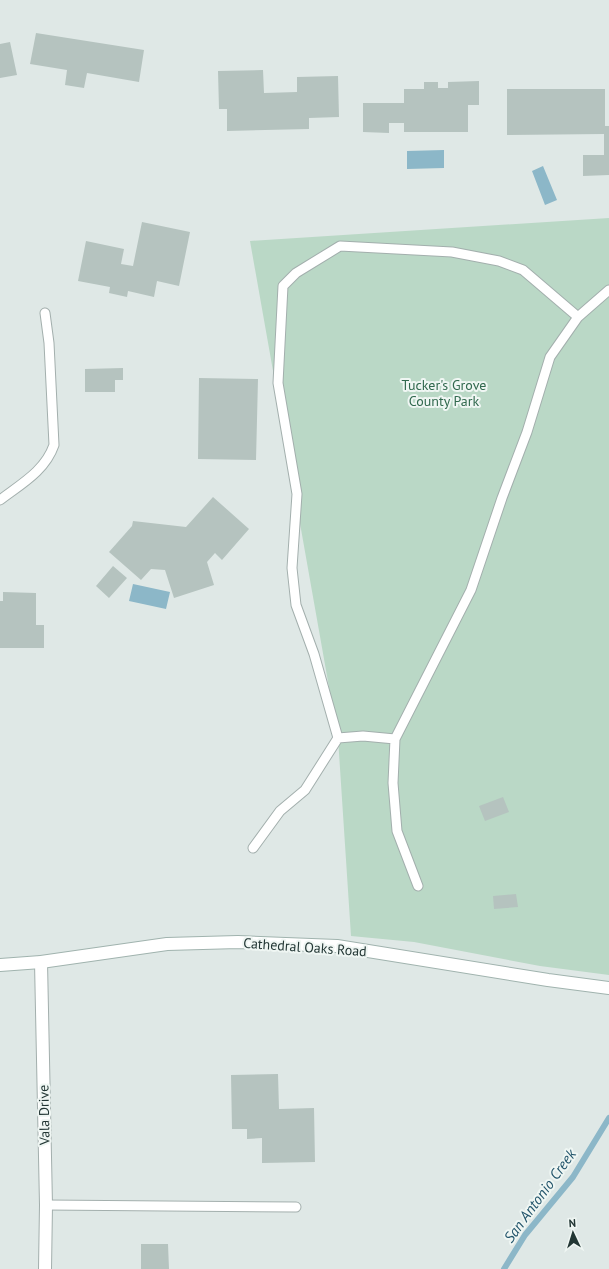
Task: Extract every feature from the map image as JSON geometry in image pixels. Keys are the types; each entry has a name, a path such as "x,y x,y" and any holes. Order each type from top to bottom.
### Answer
{"main road":[{"name":"Cathedral Oaks Road","path":"0,965 41,962 167,944 238,942 337,946 605,987"},
{"name":"Vala Drive","path":"41,962 46,1205 45,1269"}],"lane":[{"path":"252,848 280,811 305,790 338,738 314,654 296,605 292,568 297,494 278,383 283,286 296,273 340,246 452,252 499,261 523,270 578,317"},
{"path":"418,886 397,831 393,783 395,739 471,590 497,511 527,432 550,357 578,317 609,290"},
{"path":"0,500 38,472 49,458 54,445 46,313"},
{"path":"338,738 364,736 395,739"},
{"path":"46,1205 296,1207"}],"green space":[{"name":"Tucker's Grove County Park","path":"609,218 609,975 540,966 414,942 351,936 338,738 250,241"}],"water":[{"path":"444,150 444,168 407,169 407,151"},
{"path":"543,166 557,200 545,205 532,171"},
{"path":"133,584 170,592 166,609 129,601"}],"building":[{"path":"36,33 144,50 139,82 87,73 84,88 65,85 67,70 30,64"},
{"path":"10,42 17,75 0,78 0,44"},
{"path":"263,70 264,93 297,92 297,77 338,76 339,117 309,118 309,129 227,131 227,109 219,109 218,71"},
{"path":"479,81 479,105 468,105 468,132 404,132 404,123 389,123 389,133 363,132 363,103 404,103 404,89 424,89 424,82 438,82 438,88 448,88 448,82"},
{"path":"507,89 605,89 605,126 609,126 609,175 583,176 583,155 604,155 604,134 507,135"},
{"path":"142,222 190,232 179,286 157,281 154,297 128,291 127,297 109,293 110,287 78,281 86,241 124,249 121,264 133,266"},
{"path":"123,368 123,380 115,380 115,392 85,392 85,369"},
{"path":"199,378 258,379 256,460 198,459"},
{"path":"213,497 249,529 222,560 215,553 207,562 214,585 174,598 165,570 151,569 141,580 109,552 132,526 133,521 186,527"},
{"path":"113,566 127,578 109,598 96,586"},
{"path":"3,592 36,593 36,625 44,625 44,648 0,648 0,601 3,601"},
{"path":"503,797 509,812 485,821 479,806"},
{"path":"516,894 518,907 494,909 493,896"},
{"path":"278,1074 279,1109 314,1108 315,1162 262,1163 262,1138 247,1139 247,1129 232,1129 231,1075"},
{"path":"141,1244 168,1244 169,1269 141,1269"}],"waterway":[{"name":"San Antonio Creek","path":"504,1269 525,1235 573,1177 609,1118"}]}
